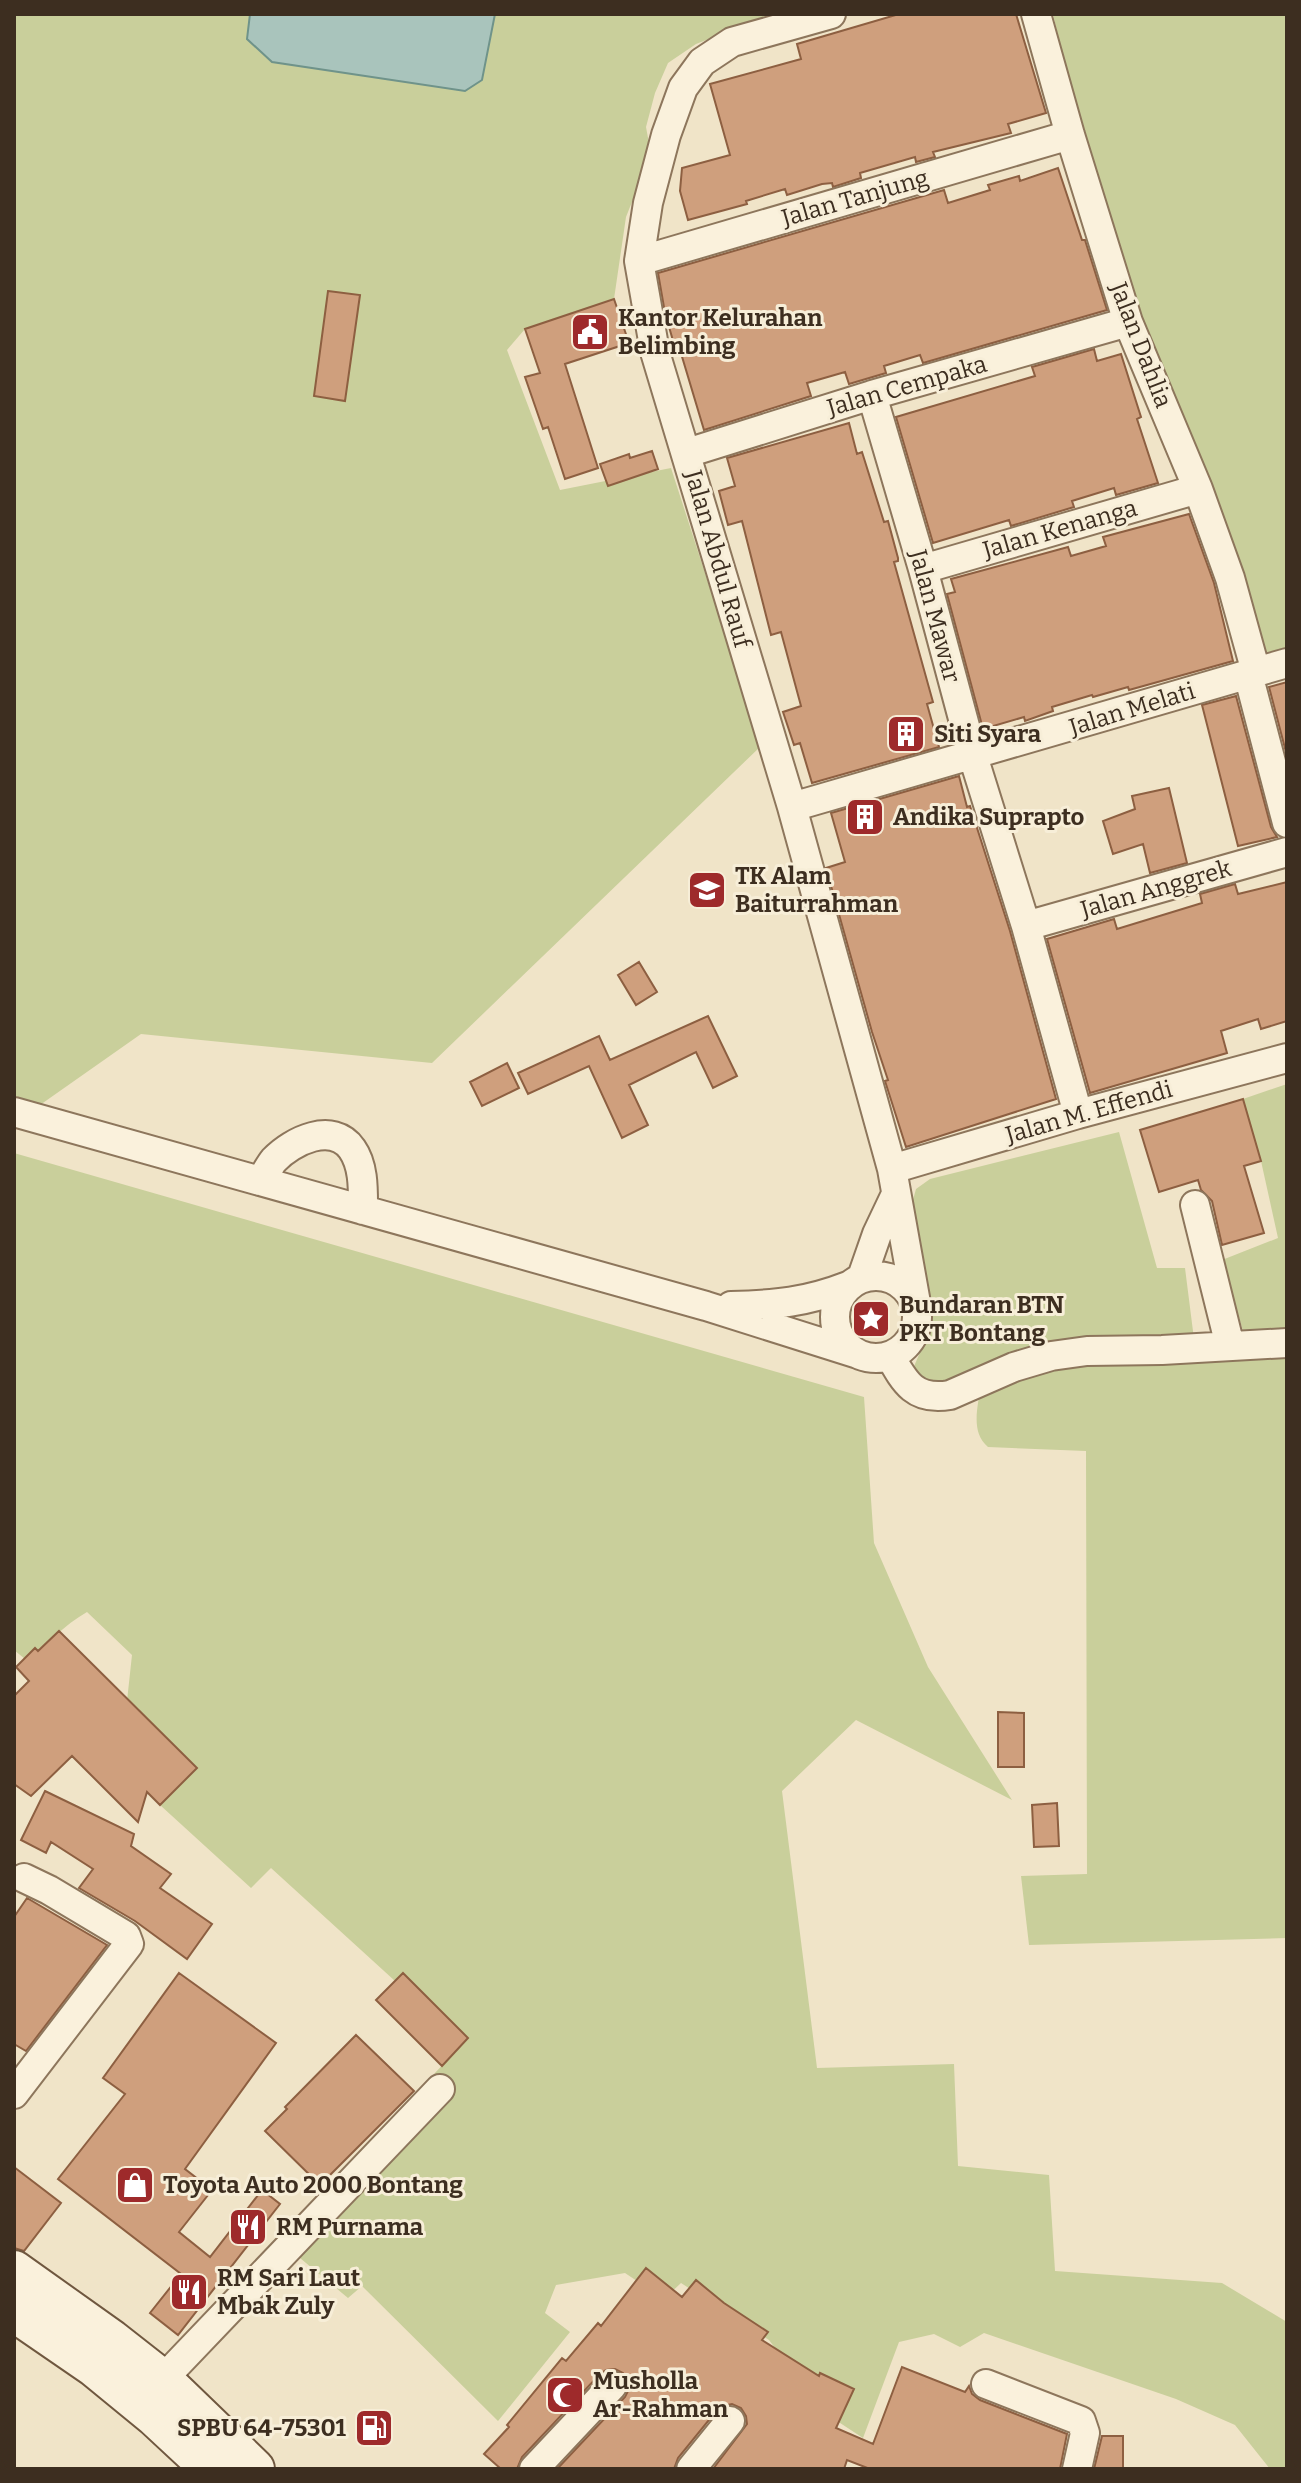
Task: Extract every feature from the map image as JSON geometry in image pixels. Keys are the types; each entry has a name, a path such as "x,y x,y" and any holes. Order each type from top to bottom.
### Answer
{"main road":[{"path":"29,2297 162,2380 254,2469"},
{"path":"29,2297 94,2366 155,2416 212,2469"}],"street":[{"name":"Jalan Abdul Rauf","path":"831,14 732,42 702,62 683,88 666,135 648,203 639,261 655,352 792,807 894,1182 916,1303"},
{"name":"Jalan Dahlia","path":"1036,14 1128,322 1198,489 1230,578 1287,823"},
{"name":"Jalan Tanjung","path":"639,261 1070,135"},
{"name":"Jalan Cempaka","path":"687,453 872,395 1128,322"},
{"name":"Jalan Mawar","path":"872,395 1078,1114"},
{"name":"Jalan Kenanga","path":"923,569 1198,489"},
{"name":"Jalan Melati","path":"792,807 1287,663"},
{"name":"Jalan Anggrek","path":"1026,926 1287,852"},
{"name":"Jalan M. Effendi","path":"894,1182 1078,1114 1287,1058"},
{"path":"14,1112 706,1306 873,1358 890,1356 904,1348 914,1335 918,1320 916,1303 907,1289 894,1279 878,1275 794,1303 706,1306"},
{"path":"260,1181 275,1159 308,1138 324,1135 339,1138 351,1147 359,1164 363,1210"},
{"path":"858,1354 844,1345 836,1330 834,1314 838,1298 855,1282 877,1234 894,1182"},
{"path":"1195,1205 1230,1346"},
{"path":"890,1356 906,1385 938,1397 1051,1356 1087,1351 1287,1343"},
{"path":"14,2094 129,1944 126,1936 49,1890 17,1881"},
{"path":"162,2380 440,2089"},
{"path":"986,2384 1081,2421 1085,2433 1077,2469"},
{"path":"534,2469 612,2386"},
{"path":"691,2469 730,2421"}],"green space":[{"path":"14,14 798,14 724,33 696,44 668,63 655,93 646,127 651,154 626,217 614,299 525,329 507,350 560,490 671,468 761,746 432,1063 141,1034 30,1112 14,1108"},
{"path":"1053,14 1287,14 1287,651 1263,659 1141,319 1080,130"},
{"path":"1287,1084 1287,1331 1243,1331 1222,1260 1278,1238 1243,1099"},
{"path":"1119,1132 1157,1268 1185,1268 1195,1347 1287,1343 1287,1938 1029,1945 1021,1876 1087,1874 1086,1451 988,1447 982,1441 977,1426 981,1385 950,1395 906,1385 930,1329 911,1207 916,1189 930,1179"},
{"path":"14,1153 864,1397 874,1543 928,1667 1012,1800 856,1720 782,1791 817,2068 954,2064 958,2166 1049,2175 1055,2271 1222,2283 1287,2322 1287,2469 1270,2469 1235,2425 1176,2399 984,2333 960,2347 934,2334 899,2342 863,2438 834,2419 769,2340 681,2283 664,2299 625,2273 556,2285 545,2313 570,2332 498,2421 362,2286 348,2298 294,2253 450,2089 434,2074 468,2038 403,1974 395,1981 271,1868 251,1888 160,1805 197,1767 127,1701 132,1655 87,1612 25,1659 14,1650"}],"water":[{"path":"250,14 495,14 482,80 465,91 272,62 247,39"}],"building":[{"path":"899,14 1016,14 1046,113 1008,124 1011,133 933,152 935,157 916,162 915,157 860,173 861,178 833,187 832,183 822,184 787,195 785,189 746,201 747,204 688,220 680,191 682,168 730,155 710,84 801,59 797,44"},
{"path":"1058,168 1107,310 923,363 920,355 884,366 886,373 849,384 845,372 807,383 811,396 704,430 680,350 676,351 658,273 944,190 948,203 990,190 988,185 1019,176 1020,181"},
{"path":"328,291 360,295 345,401 314,396"},
{"path":"614,299 629,343 565,364 598,468 565,479 548,427 543,429 525,377 540,373 525,329"},
{"path":"1094,349 1097,361 1121,354 1141,417 1137,419 1158,483 1116,495 1114,488 1072,501 1074,507 1011,526 1009,520 933,543 896,417 1035,376 1032,367"},
{"path":"849,423 857,454 862,452 884,522 888,521 898,558 894,562 933,702 927,704 939,747 812,783 800,743 794,745 783,712 801,706 781,632 771,635 742,521 728,525 719,491 735,486 727,458"},
{"path":"652,451 658,469 608,486 600,464 629,454 630,458"},
{"path":"1189,514 1214,583 1233,661 1129,690 1128,687 1092,695 1052,707 1053,711 1025,721 1024,717 983,729 947,594 955,592 951,579 1068,547 1071,556 1106,546 1103,537"},
{"path":"1287,682 1287,756 1269,687"},
{"path":"1236,696 1271,827 1277,837 1238,846 1202,705"},
{"path":"959,776 1010,931 1056,1099 906,1147 826,868 845,862 831,813"},
{"path":"1169,788 1187,863 1150,873 1143,844 1113,854 1103,821 1135,809 1132,796"},
{"path":"1287,882 1287,1021 1261,1029 1258,1019 1221,1031 1227,1053 1090,1093 1047,939 1114,919 1117,929 1202,903 1200,894 1235,884 1238,894"},
{"path":"639,962 657,992 636,1005 618,975"},
{"path":"708,1016 737,1076 713,1088 696,1052 629,1085 648,1125 622,1138 589,1066 528,1094 518,1073 599,1036 610,1060"},
{"path":"507,1063 519,1088 482,1106 470,1082"},
{"path":"1243,1099 1261,1161 1244,1166 1264,1233 1222,1245 1212,1201 1201,1190 1198,1180 1159,1192 1140,1130"},
{"path":"59,1631 197,1768 160,1805 147,1792 138,1822 72,1756 31,1796 14,1784 14,1696 29,1681 16,1667"},
{"path":"998,1712 1024,1713 1024,1767 998,1767"},
{"path":"45,1791 134,1834 131,1846 171,1874 160,1888 212,1924 187,1959 135,1921 79,1888 93,1869 51,1842 46,1853 21,1840"},
{"path":"1057,1803 1059,1846 1034,1847 1032,1805"},
{"path":"27,1898 107,1945 26,2051 14,2044 14,1917"},
{"path":"179,1973 276,2043 185,2169 212,2190 179,2232 210,2257 262,2190 280,2204 178,2335 150,2313 181,2274 58,2179 125,2094 103,2078"},
{"path":"403,1973 468,2038 442,2066 376,2000"},
{"path":"356,2035 414,2091 320,2185 265,2131"},
{"path":"14,2167 61,2203 24,2251 14,2248"},
{"path":"646,2268 682,2297 696,2280 768,2332 762,2340 819,2376 820,2373 854,2389 836,2428 873,2444 902,2367 965,2392 969,2386 972,2394 980,2400 1067,2434 1060,2469 870,2469 847,2460 844,2469 713,2469 747,2424 741,2408 732,2404 717,2410 678,2458 674,2469 557,2469 625,2397 629,2389 628,2380 615,2369 600,2374 522,2457 517,2469 501,2469 484,2454 562,2358 566,2361 598,2323 601,2326"},
{"path":"1102,2436 1123,2436 1123,2469 1094,2469"}],"place":[{"name":"Kantor Kelurahan Belimbing","path":"590,332"},
{"name":"Siti Syara","path":"906,734"},
{"name":"Andika Suprapto","path":"865,817"},
{"name":"TK Alam Baiturrahman","path":"707,890"},
{"name":"Bundaran BTN PKT Bontang","path":"871,1319"},
{"name":"Toyota Auto 2000 Bontang","path":"135,2185"},
{"name":"RM Purnama","path":"248,2227"},
{"name":"RM Sari Laut Mbak Zuly","path":"189,2292"},
{"name":"Musholla Ar-Rahman","path":"565,2395"},
{"name":"SPBU 64-75301","path":"374,2428"}]}
